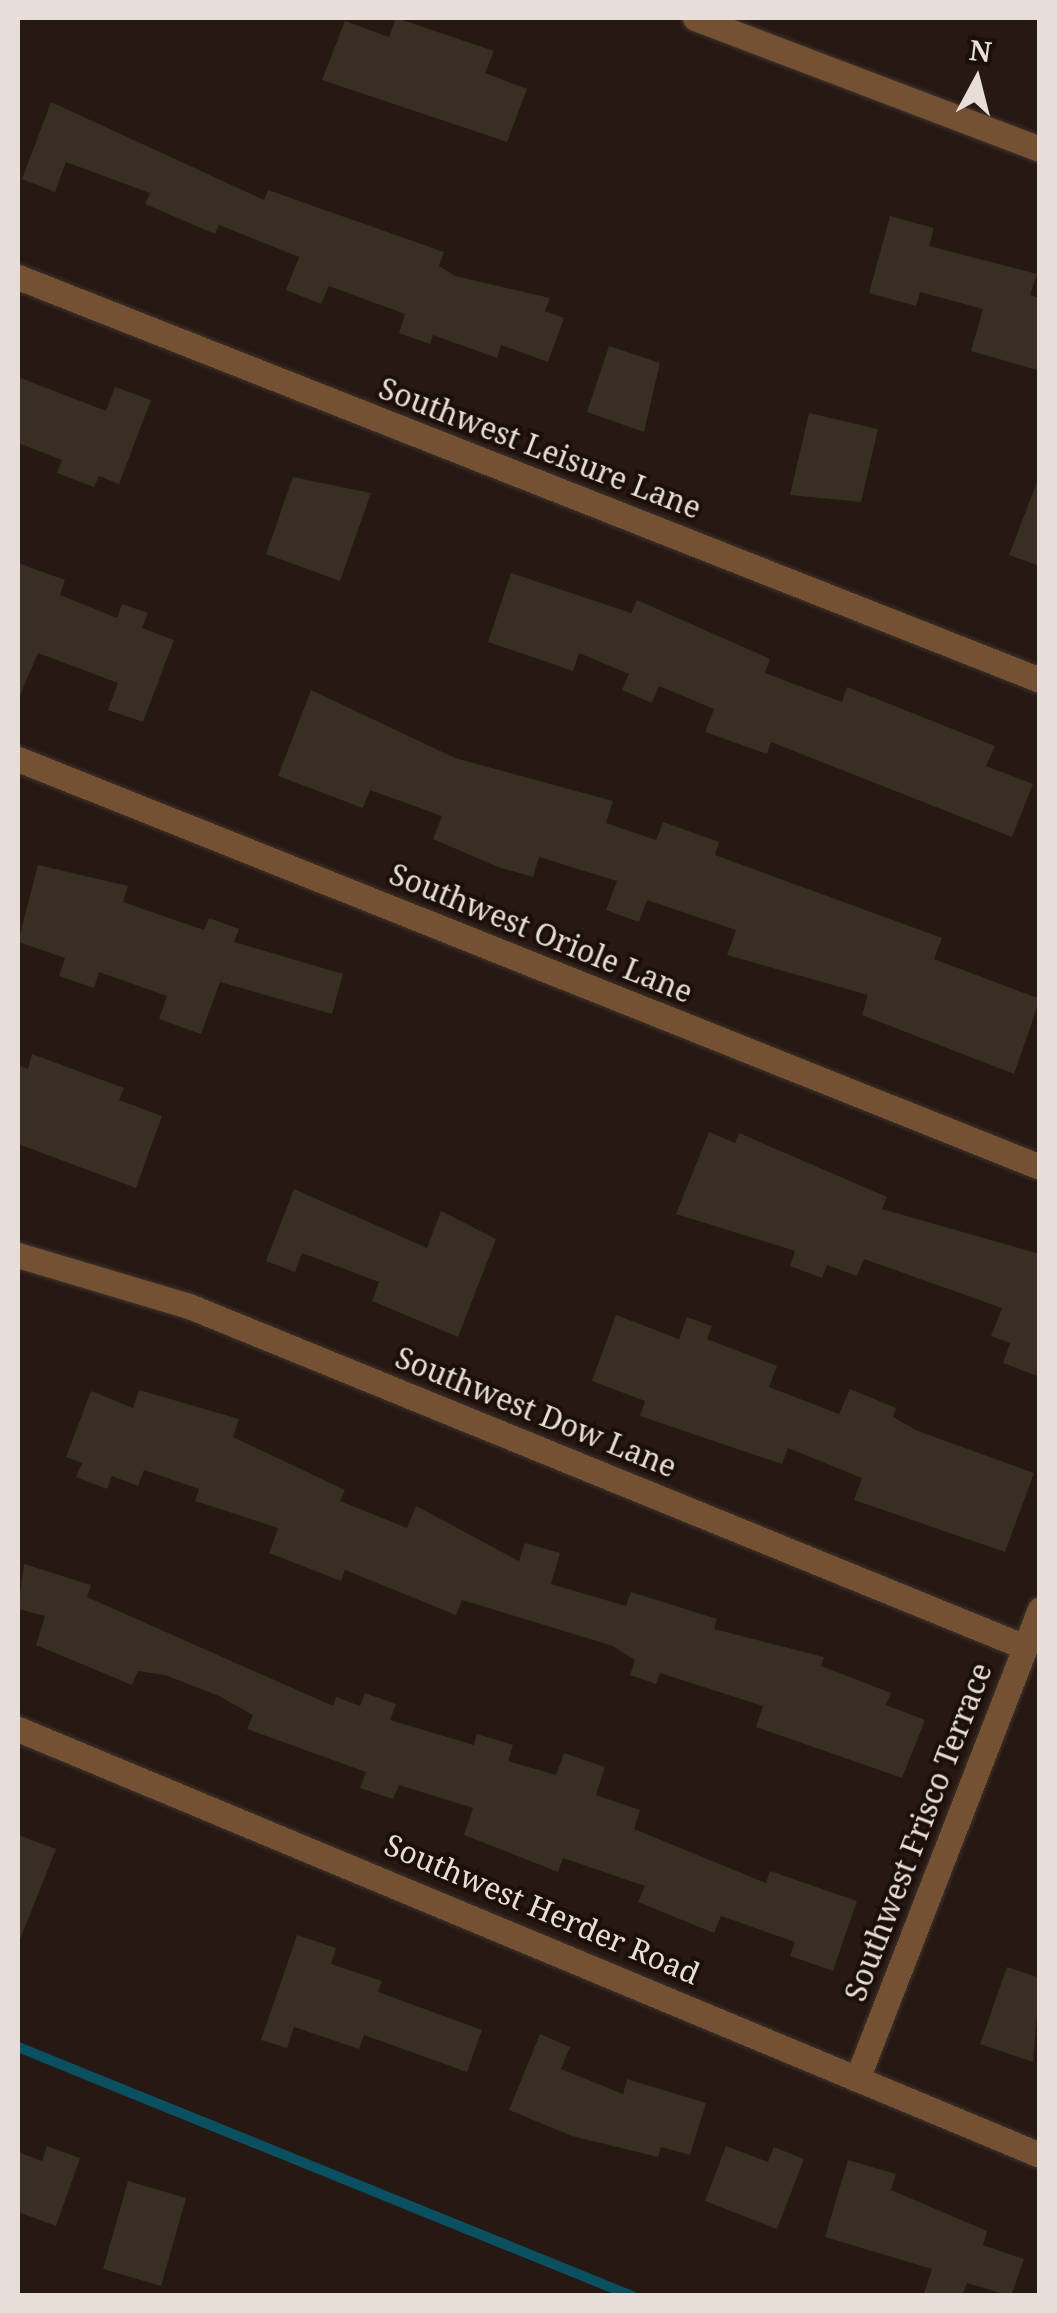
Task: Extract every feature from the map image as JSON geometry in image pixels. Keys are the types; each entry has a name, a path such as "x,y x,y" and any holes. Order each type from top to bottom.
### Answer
{"street":[{"path":"711,21 1040,149"},
{"name":"Southwest Leisure Lane","path":"18,278 1040,680"},
{"name":"Southwest Oriole Lane","path":"18,759 1040,1167"},
{"name":"Southwest Dow Lane","path":"18,1255 189,1306 1025,1646"},
{"name":"Southwest Frisco Terrace","path":"857,2079 1040,1609"},
{"name":"Southwest Herder Road","path":"18,1730 1040,2154"}],"building":[{"path":"396,18 494,51 485,73 527,89 507,142 322,80 345,21 389,37"},
{"path":"51,102 264,200 268,190 444,252 439,266 455,276 550,298 545,311 564,318 548,362 501,345 497,358 433,335 430,344 399,333 405,314 329,286 321,304 286,290 299,257 219,225 215,234 145,204 150,193 66,162 55,192 22,179"},
{"path":"890,216 934,228 929,246 1037,274 1030,295 1040,298 1040,371 971,351 983,309 920,292 916,306 869,293"},
{"path":"609,346 660,363 644,432 587,412"},
{"path":"18,377 106,411 115,387 151,400 119,484 99,476 94,487 57,473 62,460 18,443"},
{"path":"809,413 878,429 861,502 790,495"},
{"path":"293,477 371,493 340,581 266,554"},
{"path":"1040,482 1040,566 1009,555"},
{"path":"18,563 65,580 60,595 117,618 122,604 148,613 142,628 174,640 143,722 108,710 118,683 38,653 18,700"},
{"path":"511,573 631,613 637,600 770,659 765,673 842,702 847,687 995,746 986,766 1033,784 1012,837 771,742 767,754 705,732 714,709 659,686 652,703 622,690 629,674 579,653 573,671 488,642"},
{"path":"311,690 455,758 613,801 606,823 656,840 663,822 719,842 715,855 942,938 934,959 1040,999 1014,1074 862,1015 868,995 727,955 736,930 647,900 639,922 606,910 617,881 539,857 533,877 498,867 433,839 442,816 370,790 363,808 278,776"},
{"path":"38,865 128,886 123,902 204,930 209,918 239,929 234,942 343,974 332,1014 220,982 201,1034 159,1019 167,996 99,972 94,988 59,976 65,958 18,942"},
{"path":"32,1054 124,1088 119,1100 162,1116 136,1188 18,1144 18,1065 28,1069"},
{"path":"709,1132 735,1143 739,1133 887,1197 882,1209 1040,1254 1040,1377 1003,1363 1010,1343 991,1336 1002,1308 864,1259 857,1276 827,1265 822,1278 790,1266 795,1251 676,1214"},
{"path":"294,1189 427,1248 441,1211 496,1239 458,1337 372,1301 379,1282 302,1253 295,1272 266,1261"},
{"path":"616,1315 679,1339 687,1317 712,1326 707,1339 777,1366 769,1387 839,1414 850,1389 896,1408 893,1417 918,1431 1034,1473 1005,1552 854,1500 862,1478 788,1448 782,1464 640,1416 645,1401 592,1381"},
{"path":"139,1390 239,1419 233,1437 345,1490 340,1501 407,1528 416,1506 519,1561 525,1543 560,1553 551,1584 626,1606 631,1592 717,1619 714,1629 824,1657 821,1666 891,1693 886,1705 925,1720 902,1778 756,1727 763,1706 660,1673 656,1684 630,1675 635,1660 613,1646 462,1600 456,1615 345,1570 341,1581 269,1553 278,1528 195,1501 199,1489 144,1470 138,1486 112,1476 107,1489 76,1477 82,1463 66,1457 91,1391 133,1408"},
{"path":"24,1564 91,1585 87,1597 333,1706 336,1697 360,1706 365,1693 396,1704 390,1720 474,1745 477,1734 513,1745 508,1761 556,1775 564,1753 605,1767 596,1795 640,1810 634,1829 766,1883 770,1871 857,1901 833,1971 790,1956 795,1942 721,1916 714,1933 638,1902 645,1886 563,1858 558,1872 464,1835 473,1808 399,1785 393,1799 360,1788 366,1772 247,1729 253,1715 219,1696 165,1675 138,1671 132,1685 36,1645 45,1616 18,1609"},
{"path":"18,1835 56,1849 19,1942 18,1942"},
{"path":"297,1935 336,1948 331,1964 382,1981 378,1992 482,2030 467,2072 364,2035 359,2049 294,2027 287,2048 261,2040"},
{"path":"1007,1967 1040,1978 1033,2062 980,2044"},
{"path":"540,2034 570,2047 561,2069 623,2094 627,2079 706,2103 690,2155 661,2147 658,2157 572,2136 509,2110"},
{"path":"47,2146 80,2158 56,2226 18,2212 18,2152 42,2161"},
{"path":"726,2146 768,2162 774,2147 804,2159 777,2229 705,2201"},
{"path":"848,2160 896,2174 891,2190 987,2231 983,2245 1024,2259 1011,2296 967,2283 962,2296 923,2296 932,2269 825,2237"},
{"path":"128,2181 186,2198 161,2286 103,2269"}],"waterway":[{"path":"18,2047 632,2296"}]}
